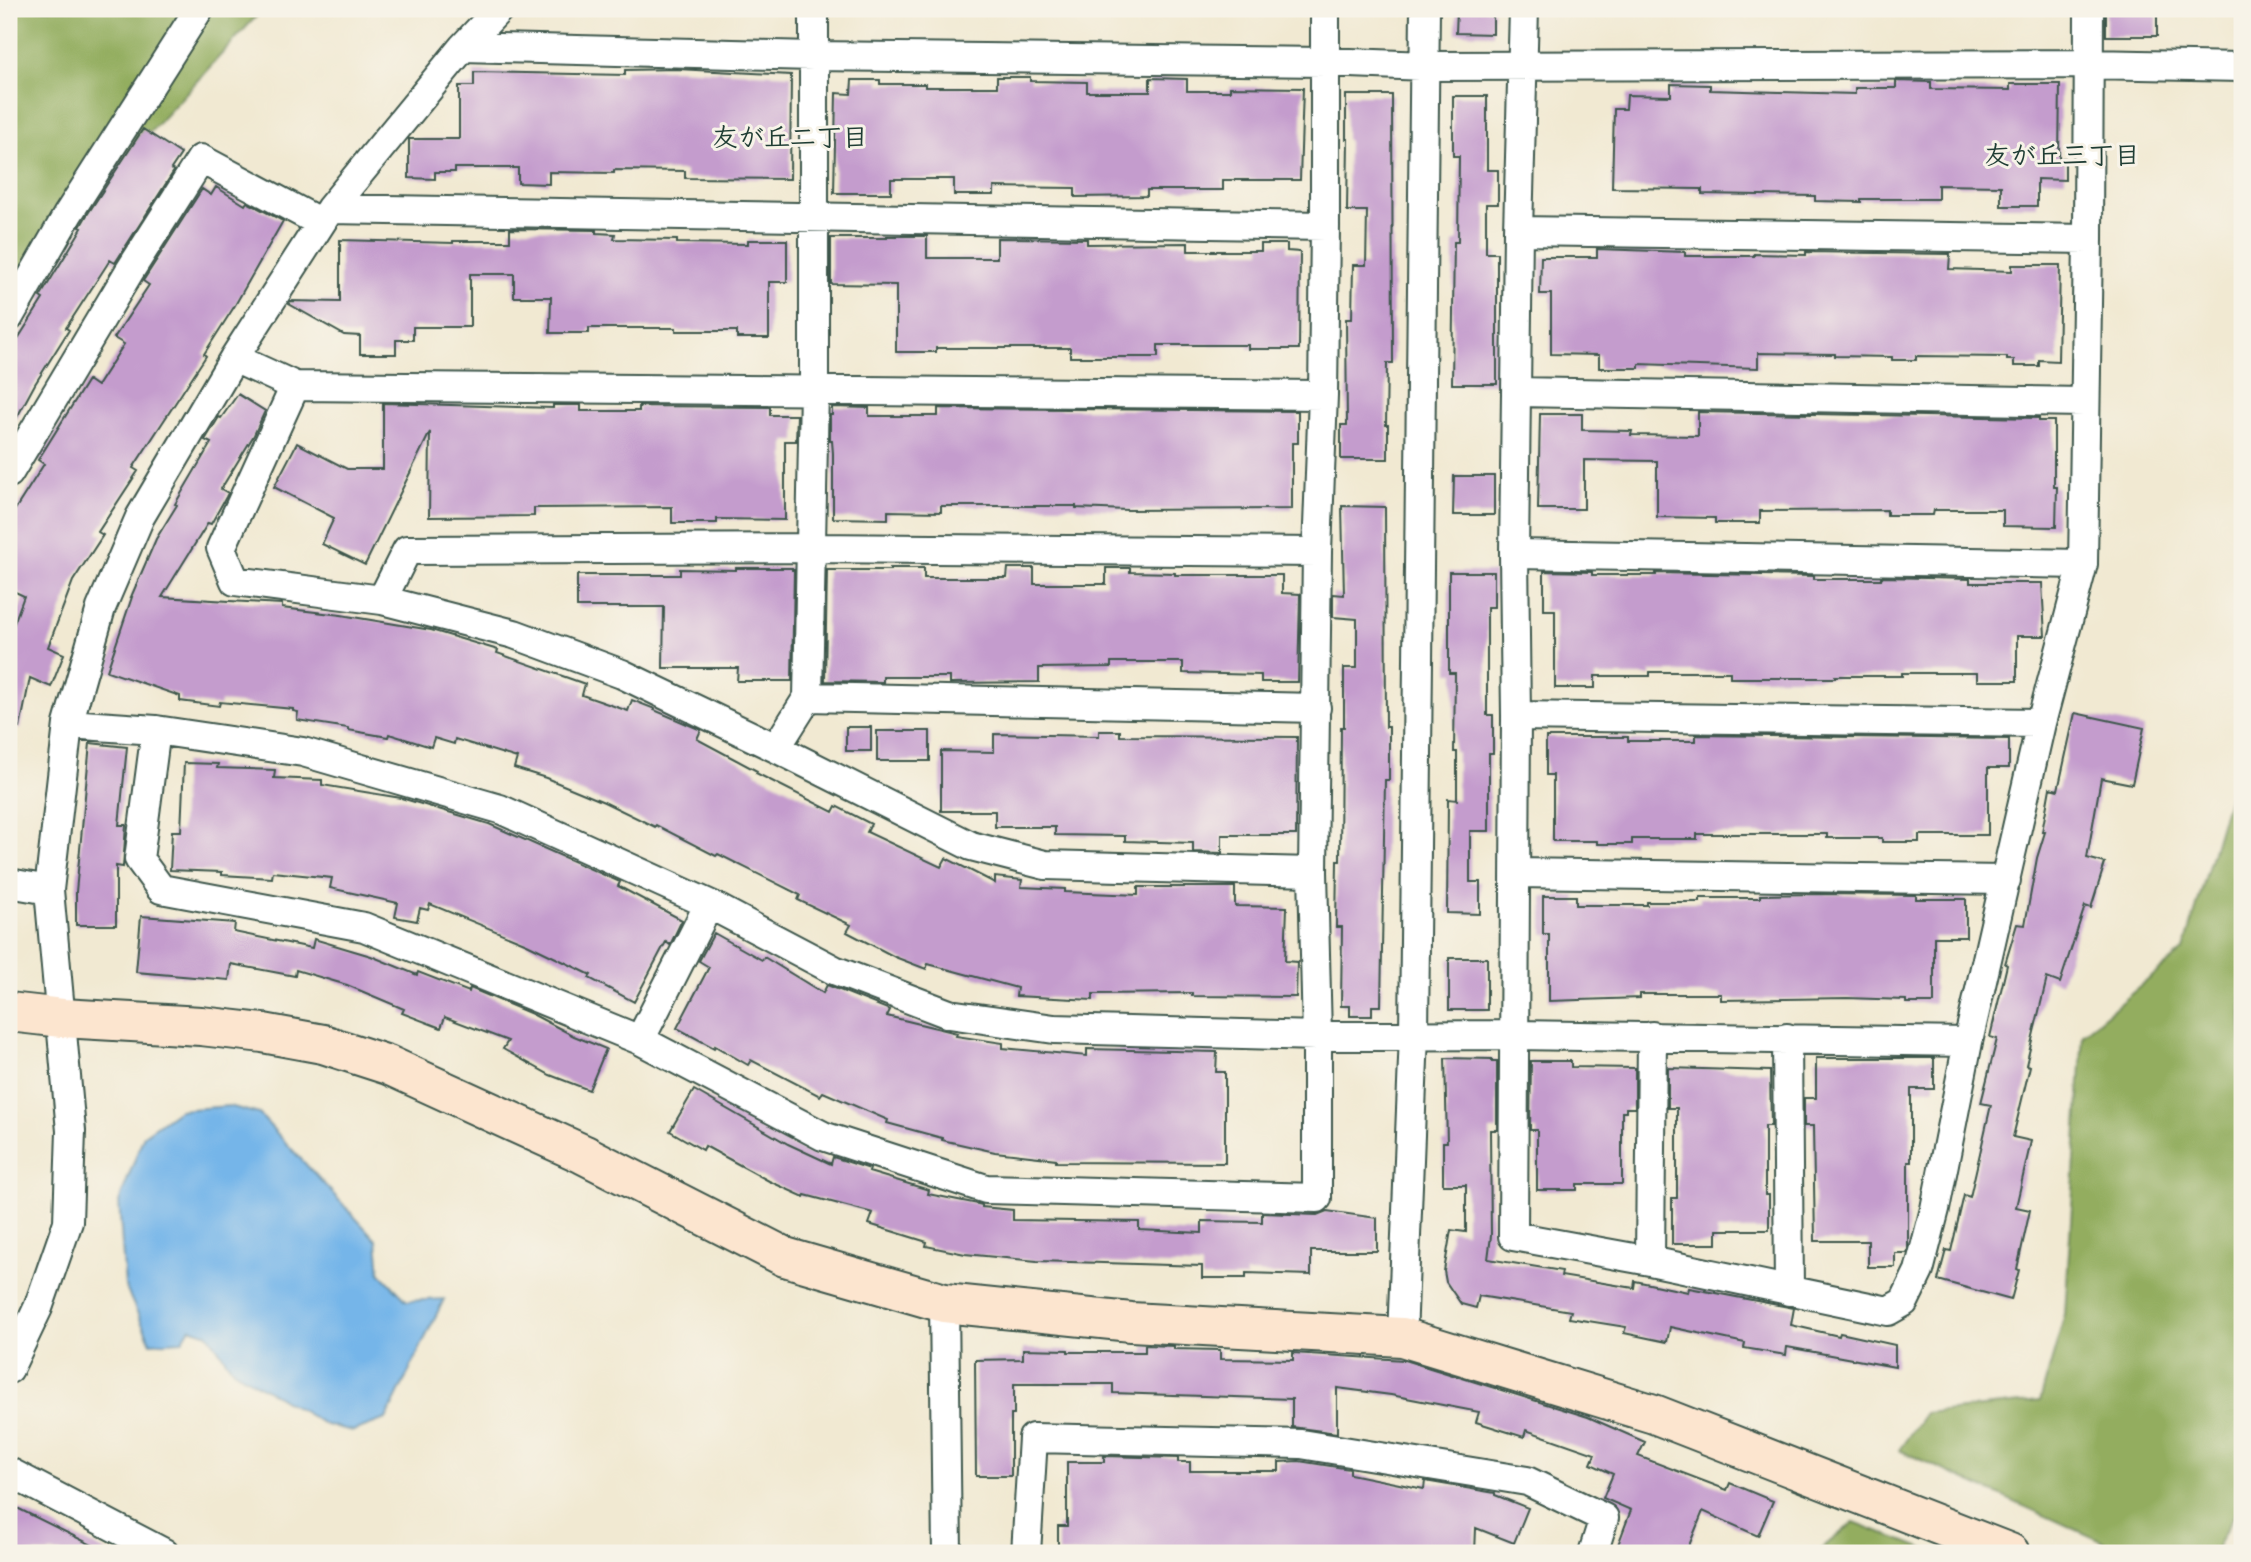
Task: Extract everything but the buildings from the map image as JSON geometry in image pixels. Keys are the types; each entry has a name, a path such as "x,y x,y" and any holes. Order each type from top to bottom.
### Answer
{"street":[{"path":"9,317 68,214 199,9"},
{"path":"9,1369 38,1308 68,1222 71,1131 49,890 68,724 101,608 140,517 234,358 326,216 463,47 499,9"},
{"path":"776,748 808,697 814,390 814,9"},
{"path":"156,730 139,859 161,889 364,927 640,1040 823,1136 986,1189 1317,1198 1313,872 1325,226 1325,9"},
{"path":"1402,1337 1414,1034 1425,9"},
{"path":"1524,9 1514,554 1517,716 1513,1236 1650,1261 1888,1311 1904,1303 1919,1271 1935,1209 1968,1042 2041,723 2083,564 2089,9"},
{"path":"463,47 1426,66 2089,64 2242,68"},
{"path":"9,473 129,272 201,159 326,216 814,218 1325,226"},
{"path":"1518,232 2088,239"},
{"path":"234,358 295,386 1322,395"},
{"path":"295,386 221,548 235,581 382,600 514,634 622,674 971,846 1045,865 1313,872"},
{"path":"1516,392 2084,402"},
{"path":"382,600 407,550 810,548 1317,552"},
{"path":"1514,554 2083,564"},
{"path":"808,697 1316,708"},
{"path":"1517,716 2041,723"},
{"path":"68,724 156,730 303,752 500,809 709,904 834,970 949,1014 1054,1029 1317,1037 1414,1034 1968,1042"},
{"path":"1516,873 2006,880"},
{"path":"9,883 49,890"},
{"path":"640,1040 709,904"},
{"path":"9,1012 62,1018 201,1026 263,1033 323,1044 388,1065 583,1154 785,1257 944,1303 1131,1322 1402,1337 1654,1414 2010,1553"},
{"path":"1650,1261 1652,1036"},
{"path":"1787,1038 1789,1292"},
{"path":"944,1303 947,1553"},
{"path":"1026,1553 1033,1438 1301,1444 1527,1481 1604,1518 1592,1553"},
{"path":"9,1472 164,1553"}],"green space":[{"path":"9,9 263,9 9,286"},
{"path":"2242,752 2242,1499 2214,1553 2128,1553 1899,1450 1925,1413 2040,1401 2065,1314 2083,1034 2184,950"},
{"path":"1854,1522 1934,1553 1816,1553"}],"water":[{"path":"229,1106 259,1114 377,1241 380,1273 407,1301 444,1299 386,1419 353,1431 326,1425 233,1370 208,1334 190,1328 182,1341 151,1343 125,1286 119,1202 144,1135 179,1110"}],"district":[{"name":"友が丘二丁目","path":"790,137"},
{"name":"友が丘三丁目","path":"2062,155"}]}
